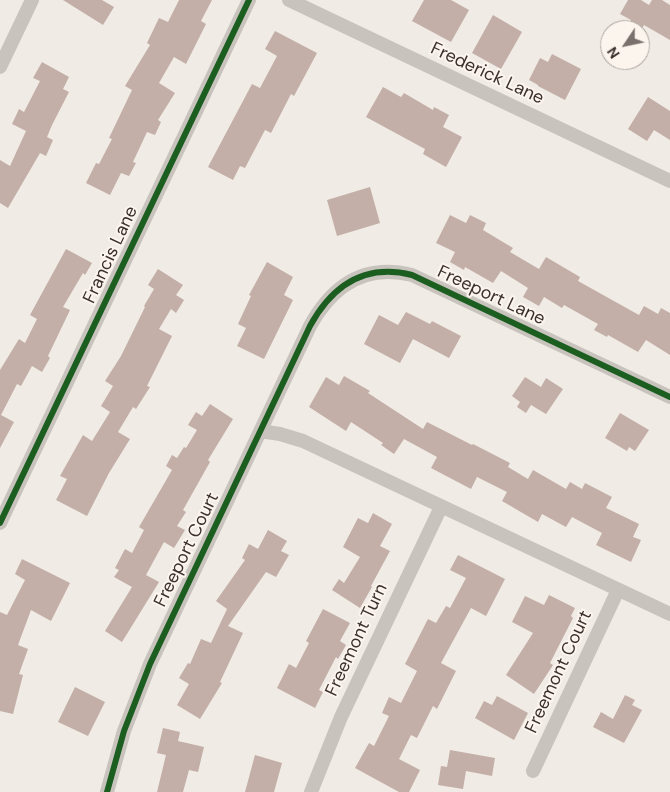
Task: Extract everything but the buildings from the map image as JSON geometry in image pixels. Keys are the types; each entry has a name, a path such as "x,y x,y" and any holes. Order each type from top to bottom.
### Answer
{"street":[{"path":"0,67 32,0"},
{"name":"Francis Lane","path":"0,523 249,0"},
{"name":"Frederick Lane","path":"289,0 670,182"},
{"name":"Freeport Lane","path":"310,326 328,299 344,284 377,272 400,272 421,279 670,397"},
{"name":"Freeport Court","path":"108,792 124,731 150,664 310,326"},
{"path":"260,431 280,434 303,441 670,614"},
{"name":"Freemont Turn","path":"311,792 341,717 441,507"},
{"name":"Freemont Court","path":"533,770 618,590"}],"cycle path":[{"path":"0,523 249,0"},
{"path":"107,792 124,731 150,664 310,326 328,299 339,289 364,275 379,272 412,275 670,397"}]}
